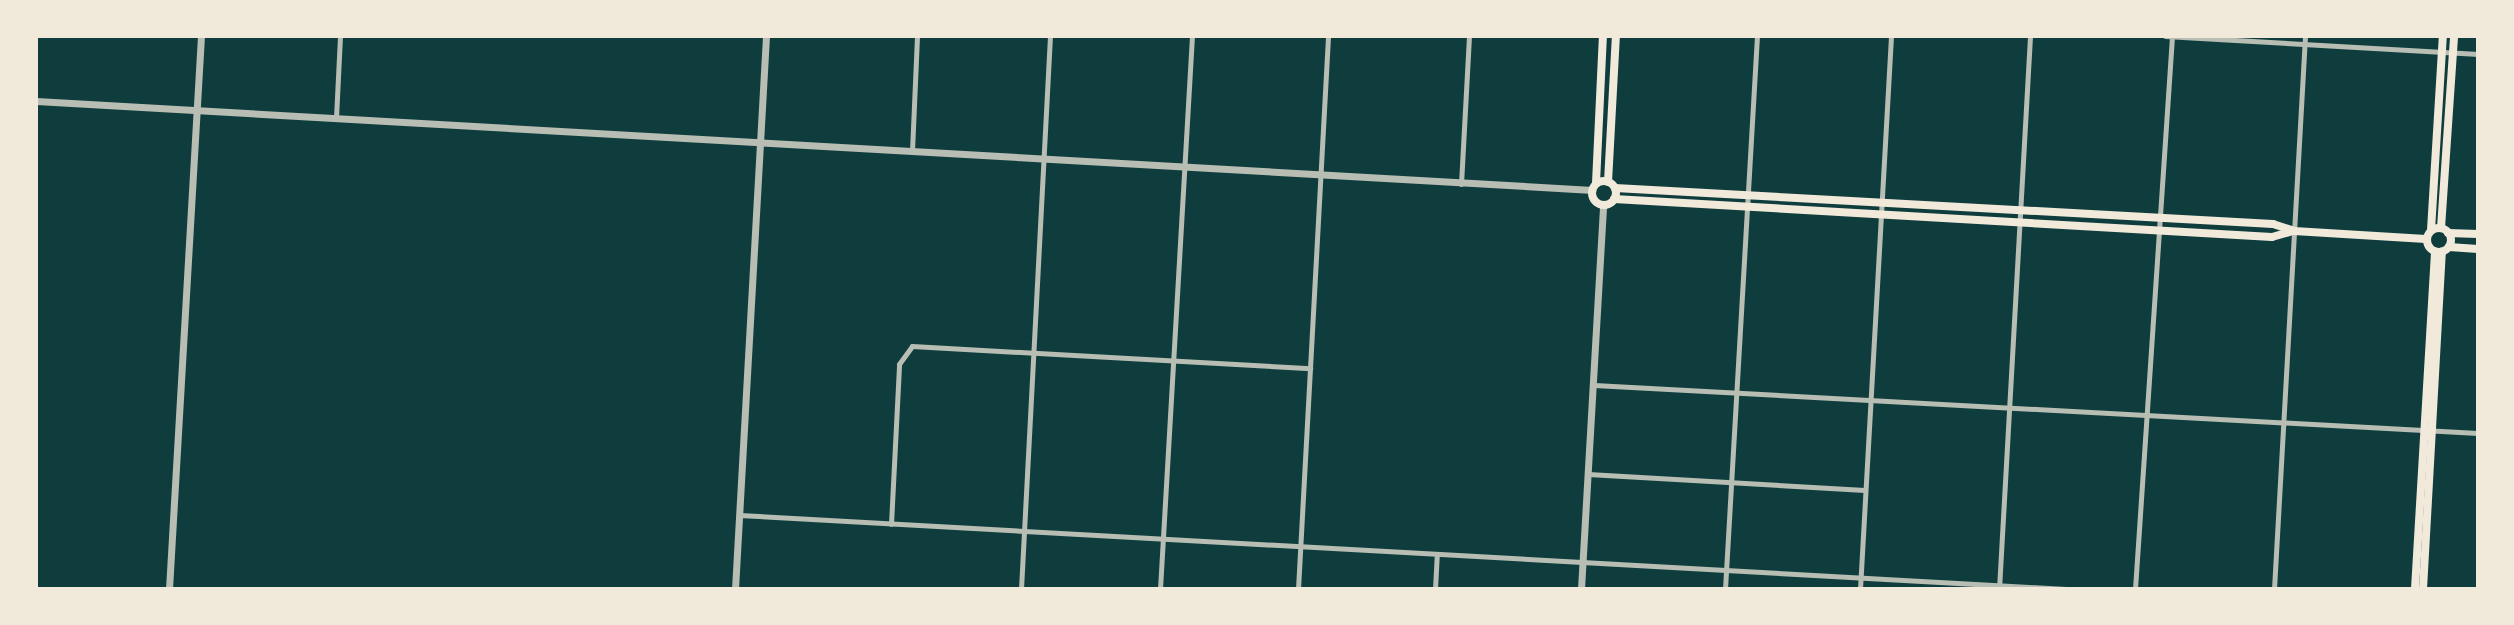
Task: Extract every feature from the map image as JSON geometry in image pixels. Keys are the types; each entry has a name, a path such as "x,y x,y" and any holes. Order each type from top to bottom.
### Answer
{"main road":[{"path":"1603,36 1594,187 1603,205 1614,199 2272,237 2294,231"},
{"path":"1608,182 1616,36"},
{"path":"2426,239 2432,230 2443,36"},
{"path":"2415,589 2445,231 2454,36"},
{"path":"1594,187 1608,182"},
{"path":"1608,182 1615,188 2273,224 2294,231 2426,239 2442,250 2478,249"},
{"path":"1614,199 1615,188"},
{"path":"2432,230 2478,234"},
{"path":"2423,589 2428,430"}],"street":[{"path":"169,589 201,36"},
{"path":"336,118 340,36"},
{"path":"735,589 766,36"},
{"path":"912,151 917,36"},
{"path":"1021,589 1050,36"},
{"path":"1160,589 1192,36"},
{"path":"1298,589 1328,36"},
{"path":"1461,184 1469,36"},
{"path":"1725,589 1757,36"},
{"path":"1860,589 1891,36"},
{"path":"1999,587 2030,36"},
{"path":"2165,36 2478,54"},
{"path":"2135,589 2149,412 2172,36"},
{"path":"2274,589 2305,36"},
{"path":"36,101 762,139 912,151 1461,184 1594,187"},
{"path":"1581,589 1603,205"},
{"path":"891,524 898,364 905,351 918,345 1310,368"},
{"path":"1594,385 2009,407 2149,412 2478,433"},
{"path":"1588,474 1865,490"},
{"path":"739,515 2066,589"},
{"path":"1435,589 1437,555"}]}
